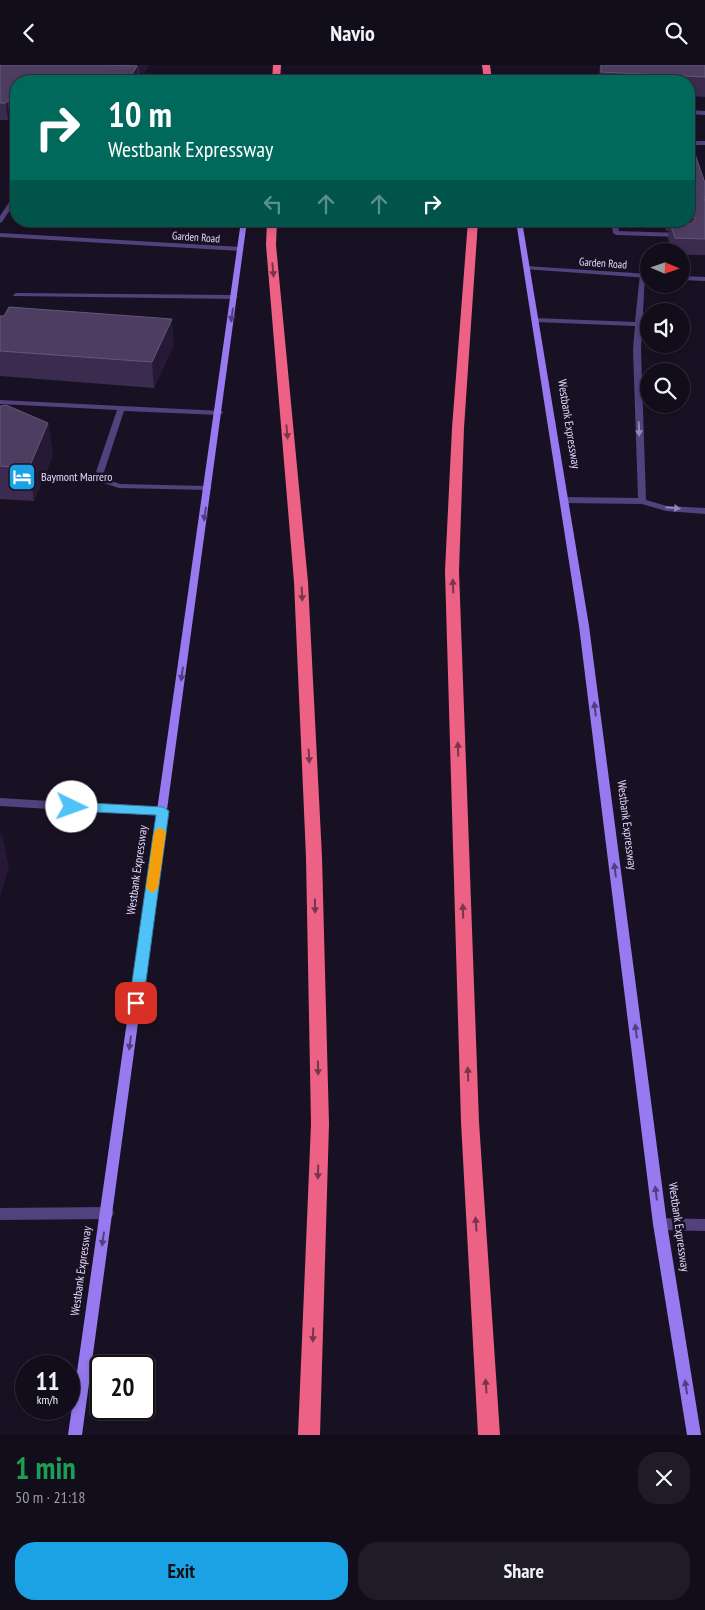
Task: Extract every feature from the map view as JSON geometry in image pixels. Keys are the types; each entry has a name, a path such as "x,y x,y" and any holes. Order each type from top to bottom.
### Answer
{"highway":[{"path":"272,227 272,254 302,582 314,857 320,1124 309,1435"},
{"path":"473,227 458,428 452,571 470,1123 490,1435"}],"main road":[{"name":"Westbank Expressway","path":"76,1435 243,227"},
{"name":"Westbank Expressway","path":"520,227 586,646 660,1224 694,1435"}],"street":[{"path":"0,221 10,205"},
{"path":"615,227 616,233 689,235"},
{"name":"Garden Road","path":"0,235 241,249"},
{"name":"Garden Road","path":"526,268 640,275"},
{"path":"690,278 705,279"},
{"path":"642,293 637,349 642,501"},
{"path":"16,295 234,297"},
{"path":"535,320 638,324"},
{"path":"0,401 219,413"},
{"path":"122,409 99,475 100,479 119,485 208,488"},
{"path":"564,500 642,501 666,508 705,511"},
{"path":"0,802 163,811"},
{"path":"0,1215 107,1213"},
{"path":"660,1224 705,1225"}],"building":[{"path":"0,65 137,66 132,75 10,75 10,101 0,103"},
{"path":"601,65 705,65 705,77 695,75 601,72"},
{"path":"695,154 705,183 705,239 675,238 671,227 695,227"},
{"path":"9,307 172,319 152,362 0,351 0,316 4,316"},
{"path":"6,405 48,423 29,468 0,466 0,406"}],"slow traffic":[{"path":"152,888 160,832"}],"place":[{"name":"Baymont Marrero","path":"22,477"}],"route":[{"path":"72,807 163,811 136,1003"}]}
